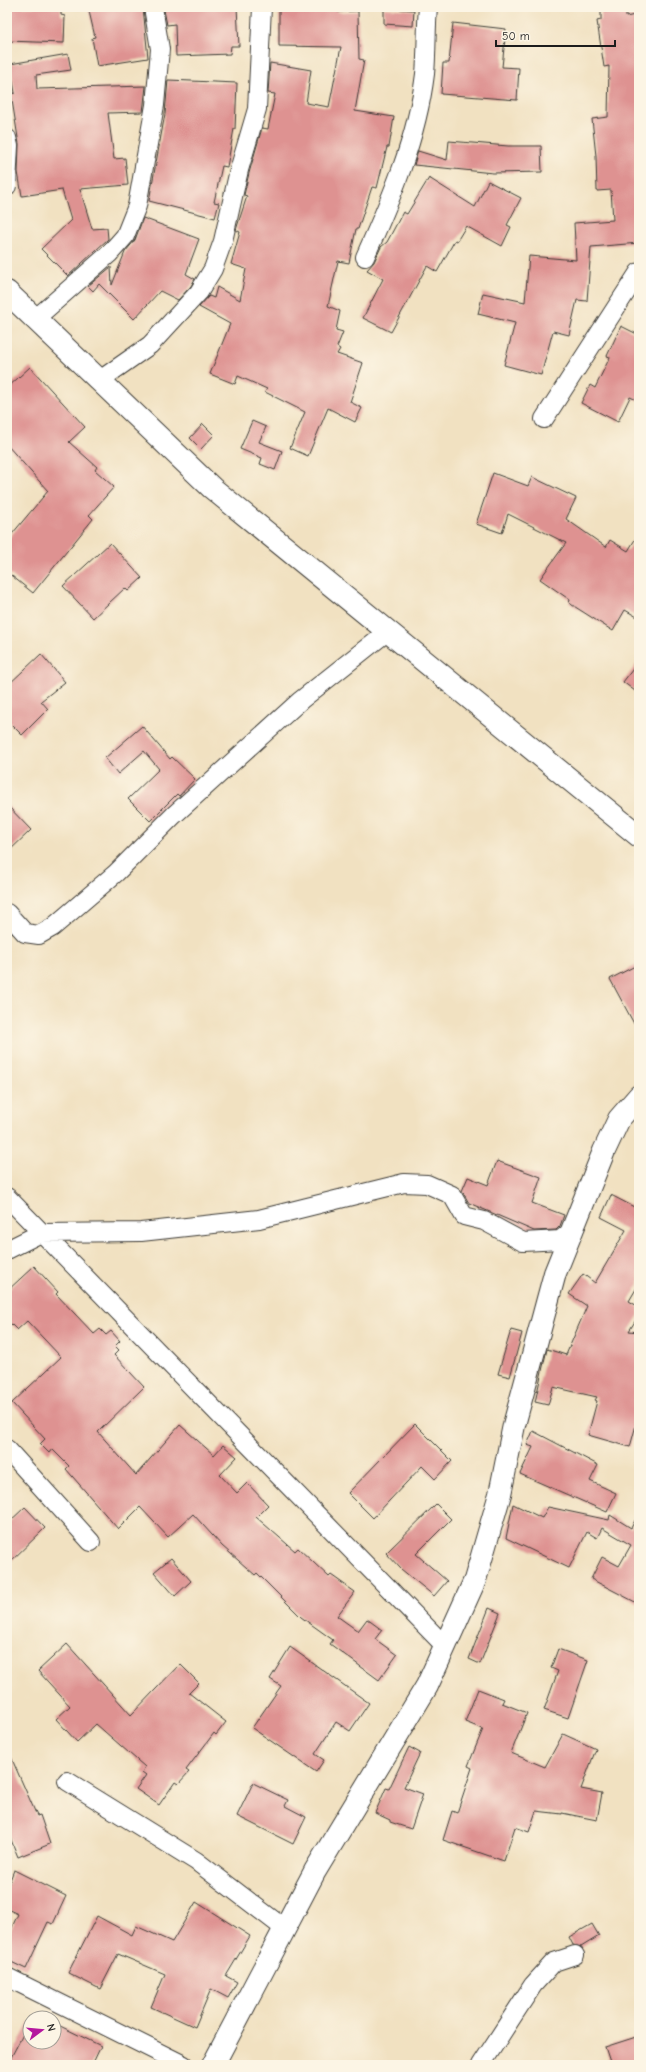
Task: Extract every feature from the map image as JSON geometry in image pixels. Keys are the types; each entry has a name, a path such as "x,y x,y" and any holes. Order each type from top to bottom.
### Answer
{"street":[{"path":"35,319 109,254 125,236 137,206 155,105 160,49 153,7"},
{"path":"100,380 150,345 199,292 213,268 223,241 239,170 257,109 262,7"},
{"path":"365,257 390,201 416,125 425,74 428,7"},
{"path":"7,138 9,146 7,186"},
{"path":"544,419 639,272"},
{"path":"7,292 212,488 639,836"},
{"path":"7,913 25,933 39,935 53,927 116,873 174,816 301,700 388,631"},
{"path":"213,2065 316,1871 427,1686 475,1580 500,1494 514,1426 555,1273 574,1229 604,1151 619,1119 639,1096"},
{"path":"7,1250 41,1233 141,1232 259,1219 404,1183 427,1184 452,1195 464,1216 484,1221 523,1242 560,1240 574,1229"},
{"path":"7,1197 445,1646"},
{"path":"7,1449 91,1542"},
{"path":"67,1780 196,1861 285,1929"},
{"path":"481,2065 533,1985 554,1962 575,1955"},
{"path":"7,1977 184,2065"}],"building":[{"path":"7,7 61,7 61,15 65,16 64,43 7,41"},
{"path":"88,7 143,7 148,58 97,66 92,38 95,37"},
{"path":"178,7 237,7 239,46 231,46 230,54 176,56 175,24 167,25 164,10"},
{"path":"279,7 337,7 338,12 358,11 359,59 364,60 355,111 394,117 389,147 387,147 377,188 372,187 358,229 356,229 349,263 338,261 328,306 340,311 336,330 343,332 337,347 340,349 337,354 363,363 350,402 362,408 355,422 328,408 308,456 290,448 305,412 265,392 267,389 238,376 235,384 210,374 230,324 199,307 209,296 214,298 217,287 240,300 246,269 231,264 240,232 236,230 247,196 244,195 249,173 262,128 268,129 275,94 268,93 270,63 311,70 306,103 329,107 341,47 279,46"},
{"path":"601,7 626,7 626,17 639,14 639,215 637,215 639,243 591,247 587,301 577,300 569,335 553,331 541,375 504,365 515,323 478,314 483,293 525,302 529,256 576,260 574,223 613,220 611,190 597,191 596,156 592,119 608,117 609,66 604,67 597,21 601,20"},
{"path":"384,8 414,10 413,26 384,24"},
{"path":"453,23 506,29 502,67 519,68 517,100 441,94 443,63 449,63"},
{"path":"68,54 71,70 36,75 37,89 146,86 143,112 108,113 114,159 125,158 128,185 80,189 92,229 107,228 108,239 68,276 41,249 71,220 62,190 22,196 18,172 19,144 11,94 15,93 10,64"},
{"path":"168,80 237,83 235,129 227,167 222,166 214,202 219,203 215,218 149,201 165,114"},
{"path":"449,141 508,146 541,146 542,172 493,173 414,165 418,151 447,160"},
{"path":"429,178 475,207 488,181 521,198 507,225 511,227 502,246 466,226 457,241 455,240 437,272 427,266 391,332 363,318 383,279 367,270 374,262 381,247 387,242 403,212 407,214"},
{"path":"143,218 199,239 186,274 195,279 191,286 178,300 160,291 134,319 99,284 93,291 88,286 111,267 112,285 125,252 135,240"},
{"path":"621,326 639,335 639,401 630,397 618,422 581,403 590,385 595,388 610,357 607,356"},
{"path":"30,367 85,427 69,442 97,467 95,470 114,487 89,515 93,519 33,593 7,572 7,540 48,491 7,445 7,388"},
{"path":"252,421 266,427 259,442 282,451 275,470 260,464 262,458 240,449"},
{"path":"203,424 214,435 201,449 190,438"},
{"path":"493,473 528,486 532,477 576,498 566,519 606,547 610,540 628,551 639,533 639,618 625,610 613,631 569,603 570,600 540,579 566,543 508,514 502,533 476,524"},
{"path":"110,543 142,578 128,591 125,588 93,618 63,586"},
{"path":"41,654 65,682 41,701 48,709 22,735 7,720 7,686"},
{"path":"639,661 639,694 623,682"},
{"path":"142,726 170,759 172,757 195,779 179,796 177,794 150,821 128,799 159,769 144,751 118,774 105,758"},
{"path":"7,805 31,830 7,853"},
{"path":"639,964 639,1033 610,979"},
{"path":"497,1161 541,1177 532,1203 564,1215 560,1226 556,1230 534,1231 469,1203 462,1191 468,1177 488,1185"},
{"path":"611,1195 638,1209 639,1206 639,1284 629,1301 639,1307 639,1315 629,1331 639,1332 639,1414 630,1447 588,1435 597,1401 595,1400 597,1397 553,1387 548,1405 535,1402 547,1349 566,1355 587,1306 569,1294 583,1274 595,1283 626,1230 601,1217"},
{"path":"34,1266 58,1292 56,1294 94,1334 100,1329 106,1335 111,1331 120,1341 115,1346 119,1350 114,1355 144,1387 98,1432 136,1475 180,1425 214,1455 223,1445 237,1457 220,1475 237,1493 247,1483 268,1505 256,1517 295,1551 298,1548 329,1577 331,1575 355,1592 337,1616 358,1631 367,1619 382,1630 375,1639 397,1655 379,1680 330,1644 333,1640 301,1617 257,1573 255,1575 222,1546 193,1514 168,1537 140,1507 118,1529 66,1469 69,1466 52,1449 49,1453 40,1444 45,1439 12,1403 61,1357 27,1321 17,1330 7,1320 7,1291"},
{"path":"511,1330 522,1333 510,1377 498,1374"},
{"path":"415,1424 452,1461 435,1479 422,1466 373,1518 348,1493"},
{"path":"533,1431 598,1465 590,1481 616,1493 607,1512 520,1474 533,1447 527,1445"},
{"path":"436,1504 451,1519 416,1554 447,1581 434,1596 401,1569 386,1553"},
{"path":"513,1504 542,1518 548,1507 609,1520 610,1515 631,1528 639,1513 639,1604 591,1579 602,1557 619,1566 631,1545 602,1528 597,1538 587,1532 569,1568 506,1538"},
{"path":"25,1507 45,1528 7,1565 7,1524"},
{"path":"171,1558 191,1581 175,1596 154,1572"},
{"path":"489,1608 500,1613 480,1664 469,1659"},
{"path":"67,1644 131,1715 180,1664 199,1683 189,1693 226,1722 216,1735 214,1733 186,1770 189,1772 178,1784 175,1782 159,1805 136,1789 146,1775 142,1772 145,1767 96,1724 77,1742 56,1719 70,1706 38,1671"},
{"path":"290,1647 369,1703 350,1731 336,1722 315,1754 324,1760 316,1772 252,1728 281,1686 270,1679"},
{"path":"558,1649 588,1660 568,1718 544,1710 558,1671 551,1668"},
{"path":"478,1689 504,1699 502,1703 527,1713 511,1753 545,1767 563,1734 596,1749 581,1789 602,1793 597,1820 562,1813 536,1811 529,1832 515,1827 504,1861 443,1840 452,1811 457,1813 472,1768 468,1766 483,1729 465,1722"},
{"path":"409,1747 420,1753 404,1787 423,1794 411,1829 390,1822 390,1820 375,1813 386,1788 389,1789"},
{"path":"7,1748 37,1816 40,1815 50,1844 18,1857 7,1830"},
{"path":"253,1783 288,1800 285,1806 306,1817 293,1844 237,1816"},
{"path":"14,1870 66,1896 53,1924 48,1922 26,1969 7,1960 7,1938 18,1914 7,1909 7,1888"},
{"path":"196,1902 250,1936 226,1976 237,1982 228,1998 211,1989 195,2027 151,2007 165,1974 118,1954 100,1989 68,1973 97,1916 132,1935 136,1926 172,1942"},
{"path":"592,1924 599,1936 581,1947 573,1945 569,1937"},
{"path":"62,2027 101,2046 92,2065 7,2065 22,2036 22,2050 62,2050"},
{"path":"639,2036 639,2065 611,2065 605,2047"}]}
